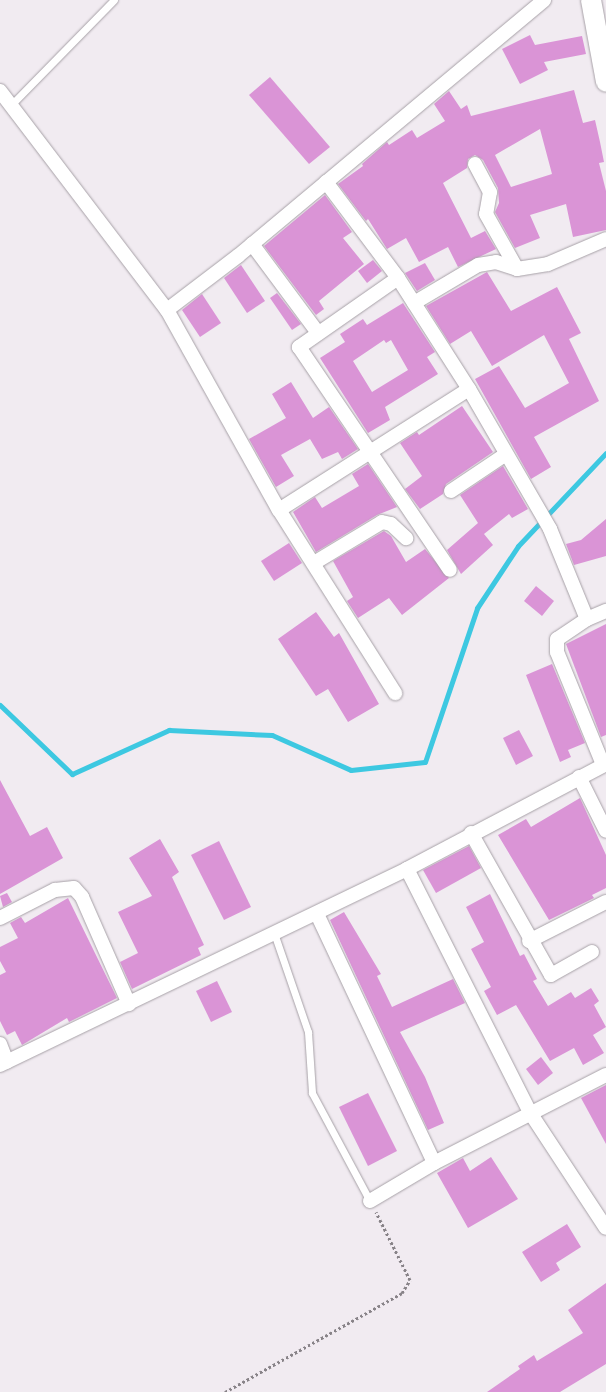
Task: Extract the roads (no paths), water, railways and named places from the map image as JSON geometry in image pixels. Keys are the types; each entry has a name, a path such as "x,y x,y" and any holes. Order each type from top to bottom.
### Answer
{"main road":[{"path":"591,0 606,82"}],"street":[{"path":"167,310 252,244 544,0"},
{"path":"0,91 167,310 279,510 314,562 395,693"},
{"path":"475,164 490,192 486,214 498,231 516,269"},
{"path":"326,182 398,278 469,389 506,454 536,500 587,619"},
{"path":"414,303 478,265 496,262 516,269 548,264 606,239"},
{"path":"252,244 318,333"},
{"path":"398,278 299,347 372,452 450,570"},
{"path":"279,510 469,389"},
{"path":"451,491 506,454"},
{"path":"314,562 382,522 391,524 406,538"},
{"path":"0,1044 4,1063 317,914 407,869 471,833 604,764 557,652 558,639 587,619 606,611"},
{"path":"579,777 606,831"},
{"path":"471,833 529,941 551,975 592,952"},
{"path":"407,869 531,1114 606,1228"},
{"path":"0,918 54,890 74,888 82,897 129,1004"},
{"path":"529,941 606,902"},
{"path":"317,914 434,1163"},
{"path":"370,1200 434,1163 606,1075"}],"lane":[{"path":"11,106 114,0"},
{"path":"274,934 308,1032 312,1093 370,1200"}],"waterway":[{"path":"0,705 72,774 169,730 272,735 351,770 425,762 477,608 518,546 606,453"}]}
